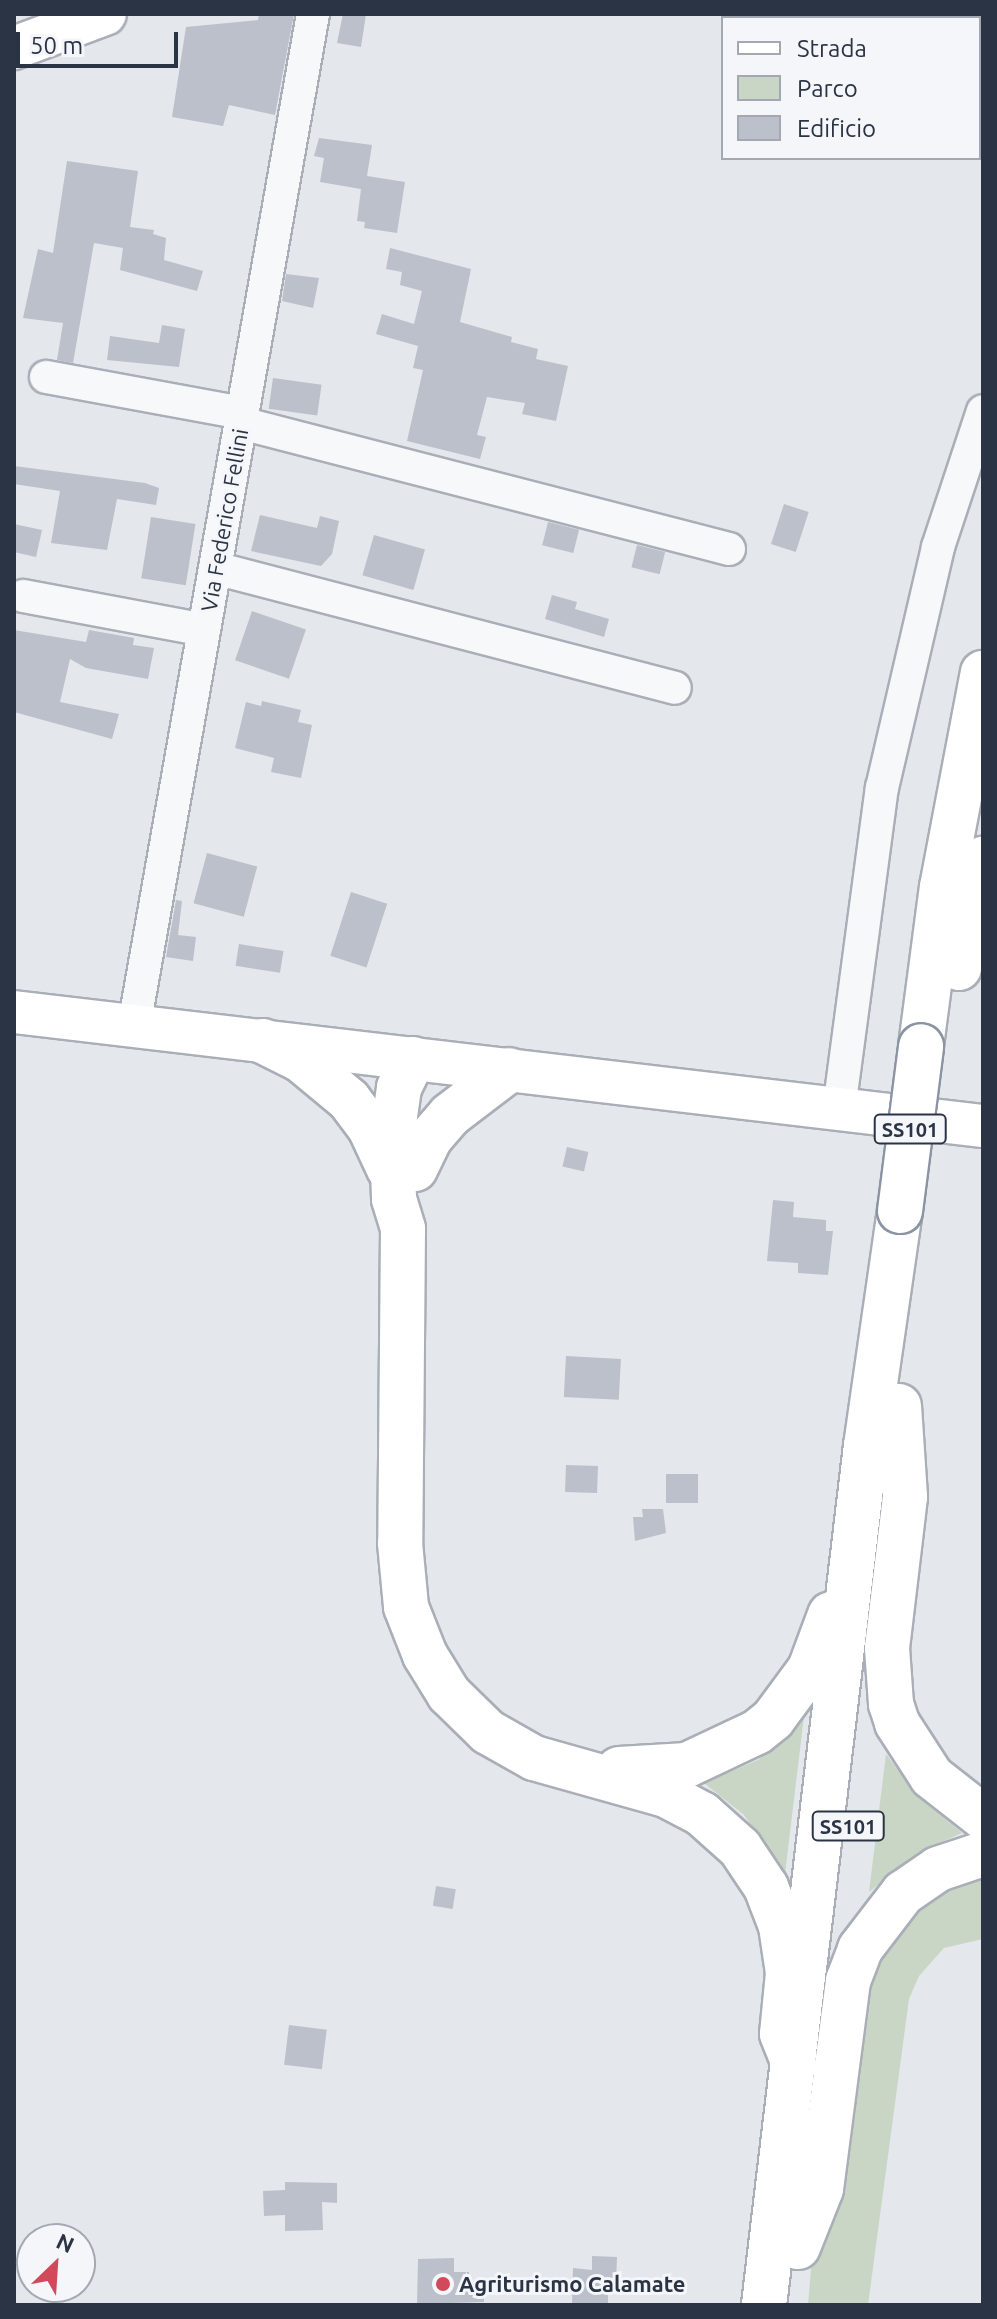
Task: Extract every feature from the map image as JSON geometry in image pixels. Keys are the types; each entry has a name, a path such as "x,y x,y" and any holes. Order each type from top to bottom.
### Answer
{"highway":[{"name":"SS101","path":"764,2305 866,1446 912,1212 934,1048 942,887 983,673"},
{"name":"SS101","path":"934,1048 983,859"},
{"path":"263,1041 301,1060 349,1100 404,1173"},
{"path":"413,1059 423,1109 404,1173 400,1543 406,1607 425,1655 449,1694 488,1732 534,1758 666,1795 702,1814 740,1848 766,1887 781,1926 788,1973 782,2034 794,2064"},
{"path":"404,1173 450,1115 509,1070"},
{"name":"SS101","path":"790,2305 899,1406 912,1212"},
{"path":"899,1406 905,1497 887,1648 891,1704 897,1723 932,1777 983,1817"},
{"path":"570,1768 687,1765 739,1745 773,1719 810,1669 823,1639 839,1523 866,1446"},
{"path":"798,2247 821,2189 848,1981 860,1949 903,1893 938,1869 983,1854"}],"main road":[{"path":"14,48 105,14"},
{"path":"14,1012 983,1126"}],"street":[{"name":"Via Federico Fellini","path":"134,1026 313,14"},
{"path":"46,377 242,418 729,549"},
{"path":"839,1109 882,788 938,547 983,411"},
{"path":"215,568 675,688"},
{"path":"23,596 204,630"}],"green space":[{"path":"804,1716 785,1874 744,1815 704,1783 758,1760"},
{"path":"886,1754 917,1796 962,1833 919,1852 869,1892"},
{"path":"983,1863 983,1939 944,1948 919,1976 909,1999 868,2305 808,2305 812,2258 878,1936"}],"building":[{"path":"259,14 294,14 275,115 229,105 223,126 172,117 186,27 258,20"},
{"path":"343,14 366,14 361,47 337,43"},
{"path":"319,138 372,145 367,176 405,182 397,233 364,228 365,222 357,221 361,189 320,182 324,158 314,156"},
{"path":"67,161 138,171 130,227 154,230 153,234 166,238 164,260 203,271 197,291 120,270 123,248 94,243 73,363 57,360 63,323 23,318 38,249 53,253"},
{"path":"390,248 471,269 460,322 512,337 511,342 538,349 536,359 568,366 556,421 522,414 525,403 487,397 477,435 486,437 480,459 407,441 423,370 413,368 418,346 376,334 382,314 414,324 422,291 400,285 402,272 386,269"},
{"path":"286,274 319,278 313,308 282,301"},
{"path":"162,325 185,329 179,367 107,360 110,336 159,343"},
{"path":"273,378 322,385 317,416 269,409"},
{"path":"14,466 145,483 159,488 156,505 117,499 107,550 51,543 60,491 14,484"},
{"path":"784,504 809,512 796,552 771,544"},
{"path":"260,515 317,528 320,516 339,521 332,554 321,566 251,551"},
{"path":"151,517 195,524 186,585 141,578"},
{"path":"548,522 579,530 573,553 542,545"},
{"path":"14,524 42,530 36,557 14,552"},
{"path":"374,535 425,550 413,590 362,575"},
{"path":"637,545 665,552 660,574 631,567"},
{"path":"552,595 577,602 575,609 609,619 604,637 545,619"},
{"path":"252,611 306,630 289,679 235,660"},
{"path":"14,630 86,642 89,630 134,638 133,645 154,648 148,679 86,668 70,659 60,702 119,714 112,739 14,712"},
{"path":"262,701 301,710 298,722 312,725 301,778 271,772 274,758 235,748 246,702 261,706"},
{"path":"207,853 257,866 244,917 194,903"},
{"path":"351,892 387,904 366,967 330,956"},
{"path":"176,900 182,901 178,935 196,937 193,961 166,957"},
{"path":"239,944 283,951 280,973 236,966"},
{"path":"567,1147 588,1152 584,1171 563,1166"},
{"path":"773,1200 794,1202 793,1217 826,1220 826,1231 833,1231 828,1275 798,1273 798,1263 767,1261"},
{"path":"566,1356 621,1359 619,1400 564,1397"},
{"path":"566,1465 598,1466 597,1493 565,1492"},
{"path":"666,1474 698,1474 698,1503 666,1503"},
{"path":"642,1509 663,1509 666,1533 635,1541 633,1517 643,1517"},
{"path":"436,1886 456,1889 453,1909 433,1906"},
{"path":"289,2025 327,2030 322,2069 284,2065"},
{"path":"285,2182 337,2183 337,2203 322,2202 323,2230 285,2231 285,2215 264,2216 263,2191 285,2190"},
{"path":"592,2256 617,2257 616,2284 608,2285 608,2305 572,2305 573,2268 592,2270"},
{"path":"454,2258 454,2272 469,2272 470,2284 484,2283 484,2302 417,2304 418,2259"}],"place":[{"name":"Agriturismo Calamate","path":"443,2284"}]}
